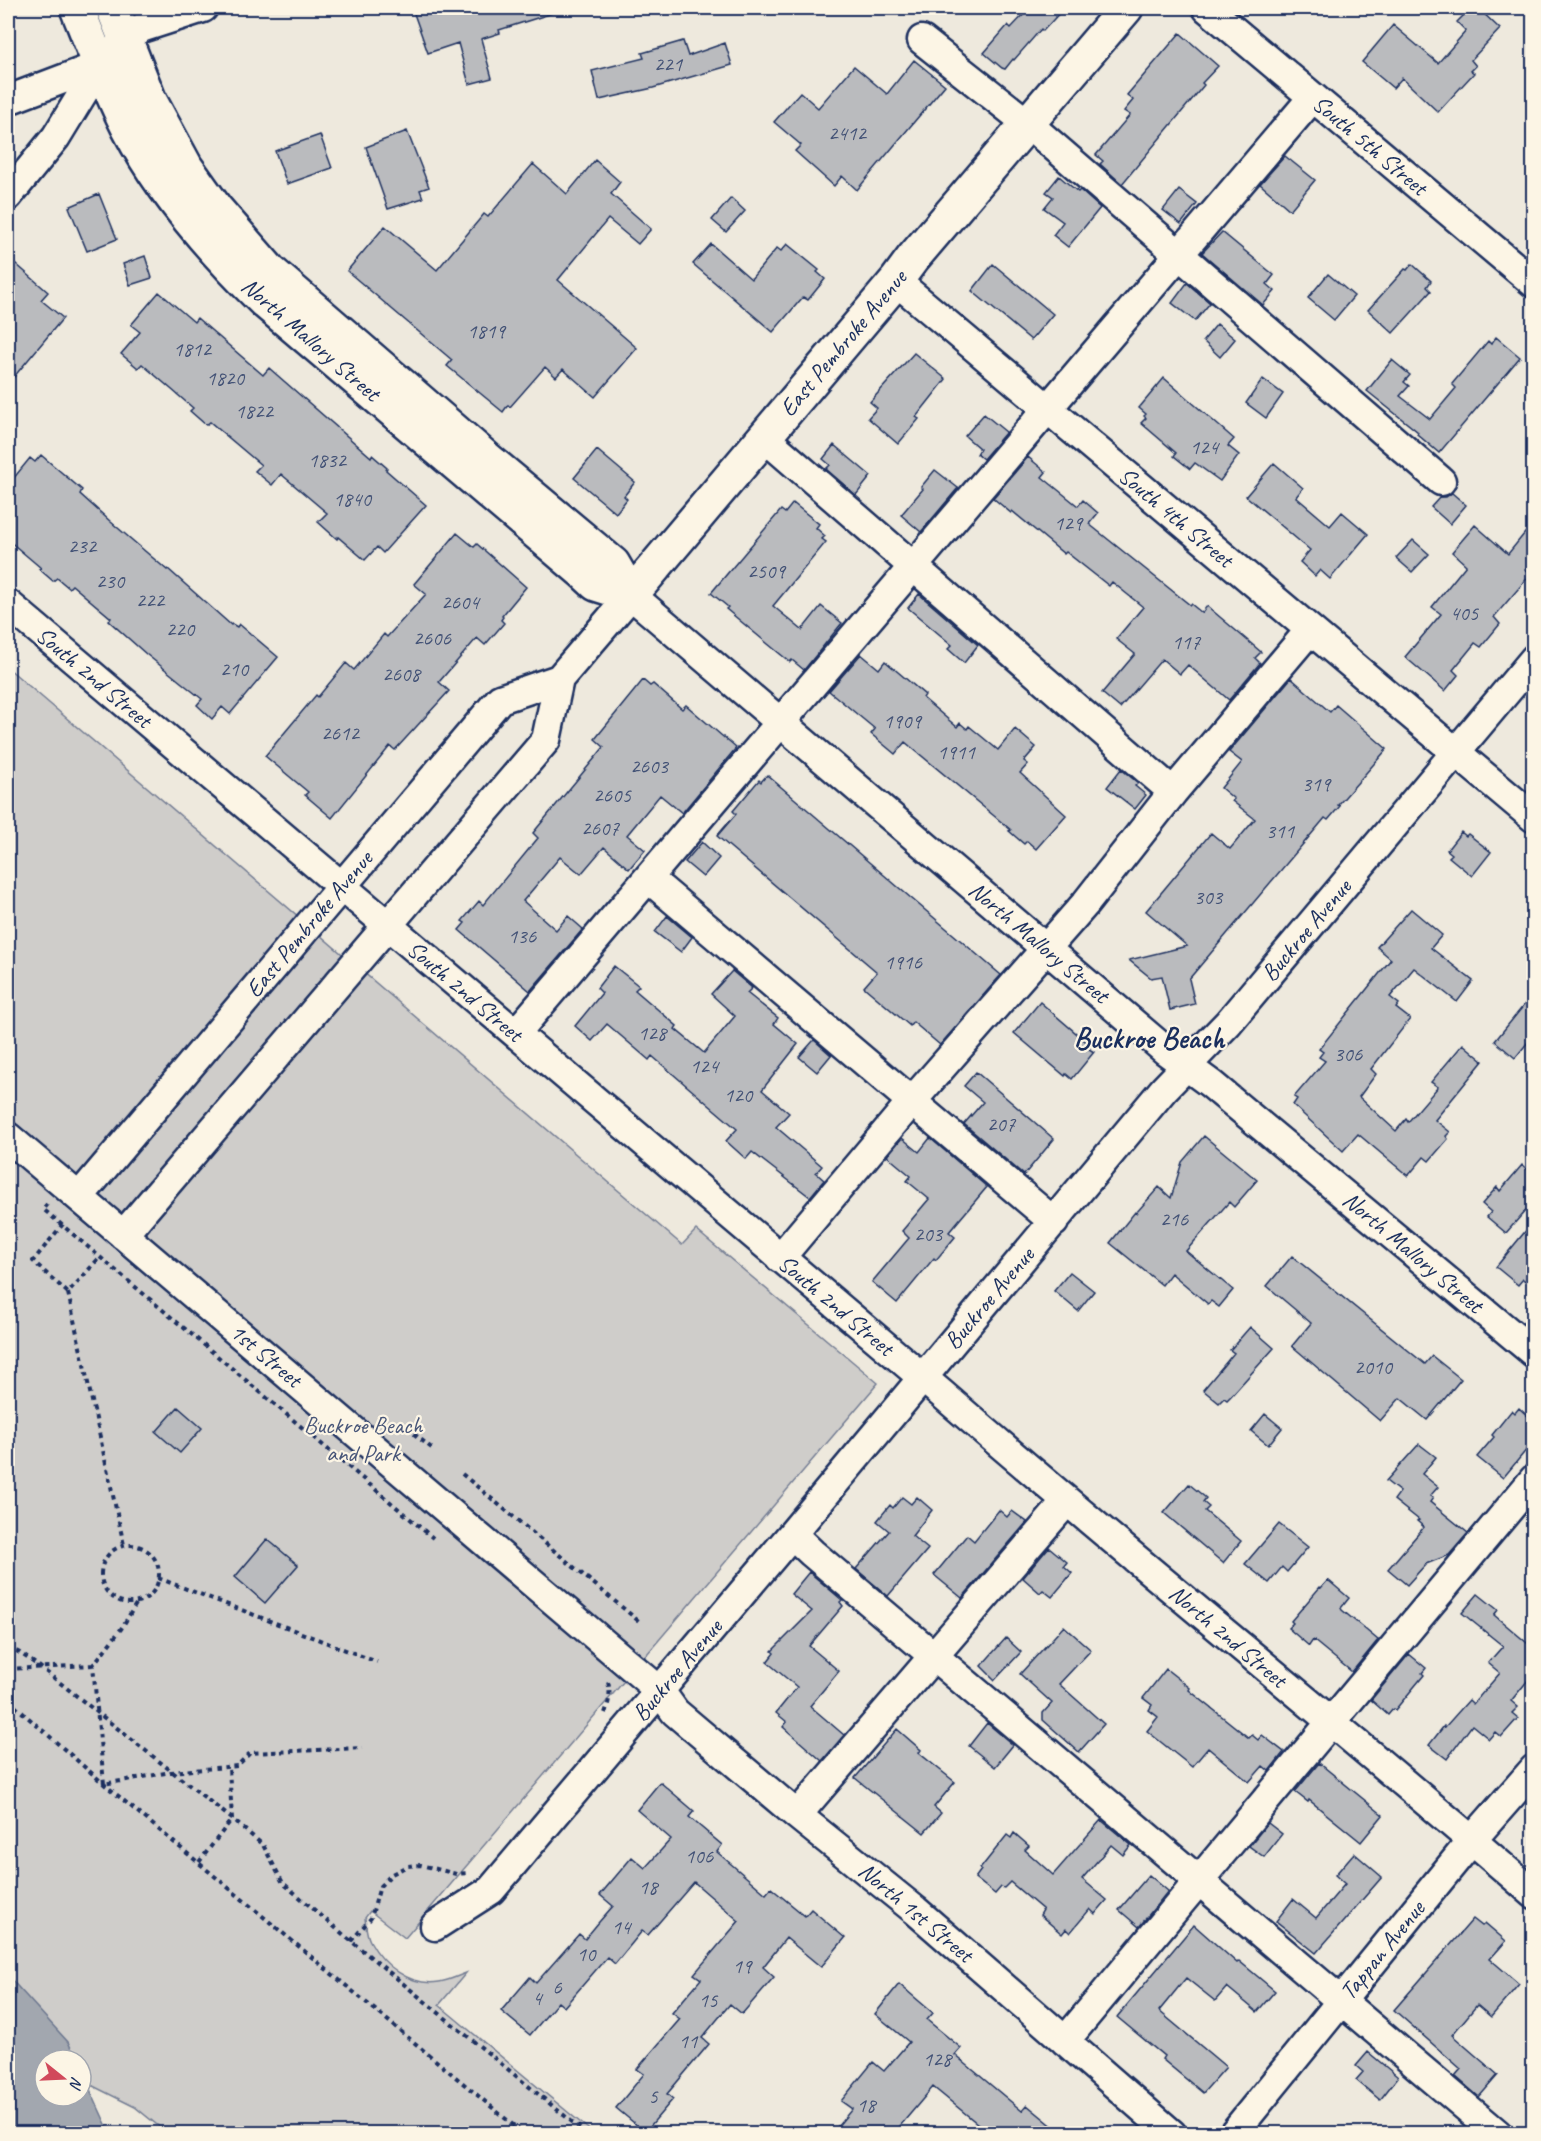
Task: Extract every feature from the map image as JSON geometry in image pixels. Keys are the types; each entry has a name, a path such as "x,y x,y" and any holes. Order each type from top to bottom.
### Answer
{"main road":[{"name":"North Mallory Street","path":"77,8 129,129 153,171 232,269 298,331 596,584 631,595"},
{"name":"North Mallory Street","path":"112,8 149,99 186,167 216,209 270,271 613,564 631,595"},
{"name":"East Pembroke Avenue","path":"631,595 1126,8"}],"street":[{"path":"8,196 56,137 100,65 125,40 158,14 202,8"},
{"name":"South 5th Street","path":"1207,8 1533,283"},
{"path":"922,40 1027,123 1442,481"},
{"path":"8,100 100,65"},
{"path":"516,1033 1313,97"},
{"name":"South 4th Street","path":"896,281 1533,819"},
{"path":"764,437 1173,792"},
{"name":"East Pembroke Avenue","path":"123,1234 546,740 559,679 631,595"},
{"name":"North Mallory Street","path":"631,595 1166,1051 1211,1084 1533,1353"},
{"name":"South 2nd Street","path":"8,604 922,1378"},
{"path":"780,1258 912,1101 1047,949 1173,792 1311,630"},
{"name":"Buckroe Avenue","path":"435,1926 491,1890 1164,1089 1228,1023 1533,660"},
{"name":"East Pembroke Avenue","path":"79,1197 500,699 559,679"},
{"path":"648,878 1054,1222"},
{"name":"1st Street","path":"8,1137 660,1691"},
{"name":"North 2nd Street","path":"922,1378 1066,1502 1472,1840 1533,1894"},
{"path":"1065,2041 1533,1479"},
{"path":"797,1815 1066,1502"},
{"path":"792,1534 1498,2133"},
{"name":"North 1st Street","path":"660,1691 675,1712 797,1815 915,1910 1172,2133"},
{"name":"Tappan Avenue","path":"1233,2133 1533,1768"}],"path":[{"path":"49,1202 43,1209 433,1538"},
{"path":"63,1224 33,1261 68,1293 124,1545"},
{"path":"68,1293 100,1257"},
{"path":"414,1434 434,1450"},
{"path":"462,1474 641,1623"},
{"path":"104,1784 93,1665 121,1629 136,1604 150,1596 158,1583 159,1568 152,1554 139,1546 124,1545 110,1552 101,1565 100,1580 108,1594 120,1603 136,1604"},
{"path":"158,1578 377,1662"},
{"path":"8,1647 39,1667 263,1845 283,1882 351,1941 587,2133"},
{"path":"8,1669 93,1665"},
{"path":"604,1714 609,1705 610,1688 606,1674"},
{"path":"8,1700 104,1784 524,2133"},
{"path":"104,1784 171,1772 237,1766 250,1753 363,1748"},
{"path":"199,1862 232,1819 229,1767"},
{"path":"351,1941 371,1918 380,1886 392,1874 407,1866 421,1865 456,1874 472,1872"}],"green space":[{"name":"Buckroe Beach and Park","path":"8,668 682,1245 696,1230 878,1383 405,1938 370,1911 365,1918 370,1941 376,1950 390,1966 408,1978 428,1983 449,1980 466,1973 439,2005 593,2133 167,2133 135,2107 93,2086 93,2048 33,2048 33,2054 8,2043"}],"shaded area":[{"path":"8,1976 71,2048 33,2048 33,2108 93,2108 93,2096 110,2133 8,2133"}],"building":[{"path":"412,8 555,8 556,12 499,30 500,33 481,39 492,78 469,84 458,43 428,53"},
{"path":"1030,8 1064,8 1043,31 1041,29 1005,69 1002,68 984,53 1008,25 1011,28"},
{"path":"1471,8 1478,8 1500,29 1471,60 1476,66 1471,71 1474,73 1438,112 1402,78 1393,88 1362,62 1393,25 1438,63 1466,31 1457,22"},
{"path":"1180,33 1218,66 1122,184 1100,164 1103,161 1096,155 1130,115 1124,111 1133,100 1127,95"},
{"path":"683,41 688,56 725,43 732,65 653,88 599,100 592,71 644,58 642,53"},
{"path":"914,60 945,85 857,190 842,176 834,186 795,151 801,145 774,122 800,92 818,108 854,66 887,94"},
{"path":"407,131 429,187 420,190 423,198 388,209 366,147"},
{"path":"320,135 332,168 287,184 275,151"},
{"path":"1285,156 1315,180 1290,210 1260,184"},
{"path":"595,160 620,182 611,194 651,229 638,244 608,219 558,280 637,348 595,397 563,369 556,377 545,367 503,412 447,366 452,360 347,271 385,226 437,270 484,214 488,217 533,164 567,194"},
{"path":"1059,176 1078,192 1080,190 1100,208 1068,247 1053,235 1063,222 1044,208 1053,197 1046,192"},
{"path":"1179,190 1197,204 1181,224 1163,210"},
{"path":"99,194 117,239 87,251 69,207"},
{"path":"731,198 745,211 726,232 712,220"},
{"path":"1222,232 1274,275 1267,284 1275,291 1263,305 1202,253"},
{"path":"711,244 751,279 777,248 781,251 787,244 819,270 817,272 825,279 808,300 803,297 773,332 693,264"},
{"path":"145,256 152,278 130,285 123,264"},
{"path":"8,257 48,292 41,300 63,318 8,384"},
{"path":"993,264 1053,314 1031,340 972,291"},
{"path":"1412,264 1431,281 1427,287 1431,291 1393,333 1368,310"},
{"path":"1328,274 1354,296 1334,320 1308,298"},
{"path":"1187,283 1210,303 1195,321 1172,303"},
{"path":"159,292 194,322 197,318 263,375 269,368 371,457 372,455 387,468 386,470 426,505 383,553 377,547 365,560 338,537 337,539 318,522 327,513 281,474 272,485 255,471 261,465 210,422 206,425 190,411 193,408 142,364 138,368 121,354 140,332 131,325"},
{"path":"1217,324 1235,339 1220,357 1203,341"},
{"path":"1496,337 1520,357 1439,453 1417,434 1418,432 1367,391 1392,360 1410,375 1404,382 1409,386 1400,396 1430,419 1456,388 1452,384 1488,341 1491,344"},
{"path":"914,353 946,379 916,417 919,419 898,444 868,418 877,408 870,402"},
{"path":"1164,378 1234,439 1228,446 1239,455 1220,481 1195,463 1190,469 1174,456 1176,453 1141,423 1146,418 1144,416 1146,414 1139,408"},
{"path":"1263,379 1283,394 1266,418 1246,403"},
{"path":"984,414 1006,432 983,459 977,454 980,449 965,436"},
{"path":"834,445 871,476 856,495 826,469 830,465 823,459"},
{"path":"597,450 635,482 624,496 627,499 616,513 574,478"},
{"path":"41,455 82,490 80,494 111,522 231,625 237,627 239,624 278,657 230,714 222,707 212,719 197,705 202,699 146,654 109,621 111,618 72,585 69,588 57,578 53,581 8,540 8,485 30,458 35,462"},
{"path":"1028,457 1046,472 1042,477 1078,506 1083,500 1098,513 1089,524 1190,605 1202,613 1207,606 1261,652 1255,658 1260,663 1229,700 1188,665 1180,674 1162,659 1120,708 1102,693 1135,654 1116,639 1143,607 1112,582 1109,586 1066,552 1064,554 993,498"},
{"path":"1274,463 1303,488 1296,497 1330,526 1342,512 1368,534 1330,579 1320,570 1315,576 1300,562 1310,550 1246,496"},
{"path":"935,470 958,488 921,532 901,515 923,489 921,487"},
{"path":"1452,493 1466,505 1450,524 1431,507 1440,497 1446,497"},
{"path":"793,503 819,524 816,528 825,536 822,539 826,542 773,606 802,630 821,606 842,623 804,670 768,644 726,609 728,607 711,593 781,510 785,513"},
{"path":"1533,523 1533,563 1525,570 1531,574 1494,617 1500,624 1481,647 1475,643 1453,670 1458,675 1445,691 1405,657 1441,614 1432,607 1466,565 1452,552 1475,525 1508,554"},
{"path":"457,533 474,547 477,544 526,587 502,616 501,620 504,623 485,645 477,638 439,682 449,691 395,750 390,746 332,818 305,795 308,792 265,756 346,663 354,670 384,634 387,637 426,594 414,584"},
{"path":"1413,540 1429,554 1412,572 1396,558"},
{"path":"919,594 978,645 964,663 948,649 952,645 908,608"},
{"path":"861,654 879,669 885,661 925,695 923,698 957,727 960,723 967,729 969,726 998,750 1015,729 1036,747 1024,761 1028,764 1020,773 1066,815 1036,849 1027,841 1024,844 1009,831 1011,830 905,742 895,754 871,734 875,729 829,691"},
{"path":"1291,678 1330,712 1336,705 1387,749 1338,805 1340,806 1328,820 1325,818 1189,979 1195,1004 1170,1010 1162,976 1151,978 1129,960 1187,946 1146,911 1211,833 1230,849 1255,819 1232,801 1234,799 1221,788 1242,762 1229,752"},
{"path":"643,680 650,686 653,684 682,709 686,705 736,748 682,813 660,795 627,835 645,850 629,869 604,847 581,874 560,857 523,901 556,930 568,916 583,929 530,991 459,930 465,923 462,921 479,901 483,905 538,838 533,833 604,747 595,739"},
{"path":"1121,769 1138,783 1135,786 1146,795 1135,809 1107,787"},
{"path":"767,775 1001,975 940,1045 913,1022 910,1026 864,987 877,972 717,836 736,814 733,811 759,780 761,782"},
{"path":"1461,832 1466,836 1468,834 1491,852 1472,876 1449,857 1452,854 1447,850"},
{"path":"702,842 719,858 703,877 685,862"},
{"path":"1411,909 1442,935 1431,948 1473,981 1457,1002 1414,968 1390,997 1399,1004 1396,1008 1410,1019 1371,1069 1376,1074 1359,1097 1396,1131 1406,1119 1408,1122 1438,1087 1431,1082 1463,1044 1483,1061 1435,1120 1450,1132 1446,1136 1448,1139 1429,1161 1424,1157 1408,1176 1358,1134 1343,1151 1293,1105 1297,1099 1294,1097 1325,1061 1319,1057 1323,1052 1319,1049 1391,959 1377,947"},
{"path":"667,916 692,937 681,952 655,932"},
{"path":"614,966 639,986 635,990 677,1026 675,1029 704,1053 735,1016 711,994 732,971 752,988 747,993 778,1018 774,1024 798,1044 762,1090 789,1113 776,1127 822,1166 816,1173 824,1180 810,1197 752,1152 746,1159 726,1141 737,1129 652,1056 649,1060 607,1024 592,1041 575,1026 602,993 597,988"},
{"path":"1533,994 1533,1036 1515,1058 1495,1041"},
{"path":"1040,1002 1091,1046 1089,1049 1094,1052 1072,1079 1066,1074 1065,1076 1014,1033"},
{"path":"814,1040 831,1055 817,1072 799,1057"},
{"path":"976,1072 1054,1139 1024,1175 964,1124 983,1102 964,1086"},
{"path":"1204,1136 1257,1180 1234,1207 1229,1202 1186,1251 1233,1290 1219,1307 1211,1301 1208,1304 1171,1273 1162,1285 1110,1243 1159,1187 1171,1198 1182,1162"},
{"path":"902,1138 919,1152 930,1138 987,1187 949,1232 955,1237 936,1260 934,1258 897,1303 872,1282 909,1238 902,1231 929,1199 907,1181 911,1176 887,1156"},
{"path":"1522,1165 1533,1174 1533,1202 1506,1233 1487,1217 1491,1212 1482,1204 1497,1187 1500,1191"},
{"path":"1533,1222 1533,1271 1525,1281 1523,1279 1518,1285 1496,1267"},
{"path":"1292,1256 1425,1364 1432,1356 1461,1379 1427,1420 1400,1398 1380,1421 1292,1346 1311,1323 1267,1286"},
{"path":"1070,1272 1094,1291 1078,1311 1054,1291"},
{"path":"1250,1327 1274,1348 1227,1400 1224,1398 1219,1403 1203,1390 1234,1353 1230,1350"},
{"path":"178,1407 202,1428 180,1453 156,1432"},
{"path":"1519,1408 1533,1421 1533,1442 1503,1478 1477,1457 1512,1410 1515,1413"},
{"path":"1265,1414 1282,1428 1268,1445 1251,1431"},
{"path":"1419,1444 1436,1457 1422,1474 1438,1487 1430,1496 1433,1498 1430,1502 1468,1533 1449,1555 1426,1564 1407,1585 1388,1569 1424,1527 1417,1521 1419,1520 1394,1500 1400,1492 1386,1481"},
{"path":"1189,1484 1206,1498 1203,1502 1209,1507 1205,1511 1241,1541 1223,1563 1164,1513"},
{"path":"902,1497 911,1504 917,1497 932,1510 912,1536 928,1549 888,1596 856,1569 889,1531 877,1521 890,1505 893,1508"},
{"path":"999,1510 1007,1517 1012,1511 1027,1522 962,1598 934,1575 967,1535 974,1541"},
{"path":"1279,1524 1308,1547 1287,1572 1282,1567 1269,1583 1245,1564"},
{"path":"267,1539 298,1565 265,1603 235,1577"},
{"path":"1049,1547 1067,1562 1064,1566 1072,1573 1052,1597 1043,1590 1040,1593 1023,1578"},
{"path":"809,1572 842,1600 840,1602 843,1606 809,1646 839,1671 810,1706 844,1735 822,1761 783,1727 787,1722 776,1713 797,1687 767,1662 774,1653 772,1651 812,1611 791,1594"},
{"path":"1328,1580 1349,1598 1341,1608 1342,1610 1378,1640 1352,1672 1313,1640 1309,1646 1288,1628 1293,1623 1291,1621"},
{"path":"1478,1594 1498,1610 1494,1615 1533,1648 1533,1674 1511,1701 1518,1707 1512,1713 1518,1718 1501,1737 1495,1732 1489,1739 1472,1725 1447,1759 1429,1745 1469,1700 1473,1704 1500,1673 1488,1663 1503,1646 1462,1613"},
{"path":"1064,1626 1091,1650 1059,1684 1104,1724 1079,1752 1043,1720 1043,1713 1052,1703 1020,1674"},
{"path":"1006,1638 1021,1652 995,1680 981,1666"},
{"path":"1409,1654 1426,1668 1422,1673 1424,1675 1395,1710 1393,1709 1388,1715 1371,1700"},
{"path":"1166,1669 1249,1738 1252,1735 1258,1740 1262,1735 1284,1752 1269,1771 1263,1766 1249,1782 1208,1748 1192,1767 1147,1731 1158,1717 1149,1710 1152,1705 1143,1698"},
{"path":"987,1723 1013,1745 995,1767 969,1746"},
{"path":"897,1729 921,1750 919,1753 955,1782 934,1807 941,1813 924,1833 855,1778"},
{"path":"1319,1763 1383,1815 1361,1842 1309,1800 1308,1802 1295,1792"},
{"path":"660,1782 694,1811 689,1817 722,1845 717,1852 766,1894 771,1888 805,1916 811,1909 845,1938 821,1967 786,1938 763,1967 774,1977 742,2014 730,2004 702,2038 709,2044 667,2094 673,2099 645,2132 616,2108 644,2074 637,2069 680,2019 672,2013 701,1979 694,1974 739,1921 694,1882 648,1935 642,1931 615,1964 607,1957 564,2007 558,2002 530,2035 501,2011 530,1977 536,1983 579,1934 585,1939 613,1906 600,1895 632,1857 645,1868 671,1839 637,1810"},
{"path":"1101,1820 1131,1845 1123,1855 1111,1845 1082,1879 1107,1900 1095,1914 1090,1909 1070,1933 1066,1929 1062,1934 1040,1915 1043,1910 1010,1882 995,1894 975,1878 1007,1835 1011,1838 1014,1833 1029,1846 1025,1850 1053,1875"},
{"path":"1268,1823 1282,1834 1264,1857 1249,1846"},
{"path":"1354,1853 1382,1877 1316,1953 1276,1921 1293,1899 1316,1918 1345,1884 1335,1875"},
{"path":"1149,1875 1168,1891 1139,1927 1119,1910"},
{"path":"1473,1919 1482,1926 1485,1923 1506,1941 1490,1959 1519,1984 1491,2017 1477,2005 1452,2035 1498,2075 1479,2097 1455,2076 1461,2069 1394,2010"},
{"path":"1194,1925 1237,1963 1239,1961 1275,1991 1257,2012 1227,1987 1215,2001 1186,1978 1159,2011 1226,2067 1203,2093 1162,2059 1164,2056 1117,2017"},
{"path":"899,1984 933,2013 927,2020 961,2048 955,2055 1022,2111 1027,2105 1061,2133 989,2133 933,2087 894,2133 832,2133 852,2109 841,2101 873,2062 884,2071 909,2042 875,2014"},
{"path":"1368,2052 1398,2077 1380,2100 1356,2080 1363,2072 1356,2066"}],"district":[{"name":"Buckroe Beach","path":"1149,1038"}]}
